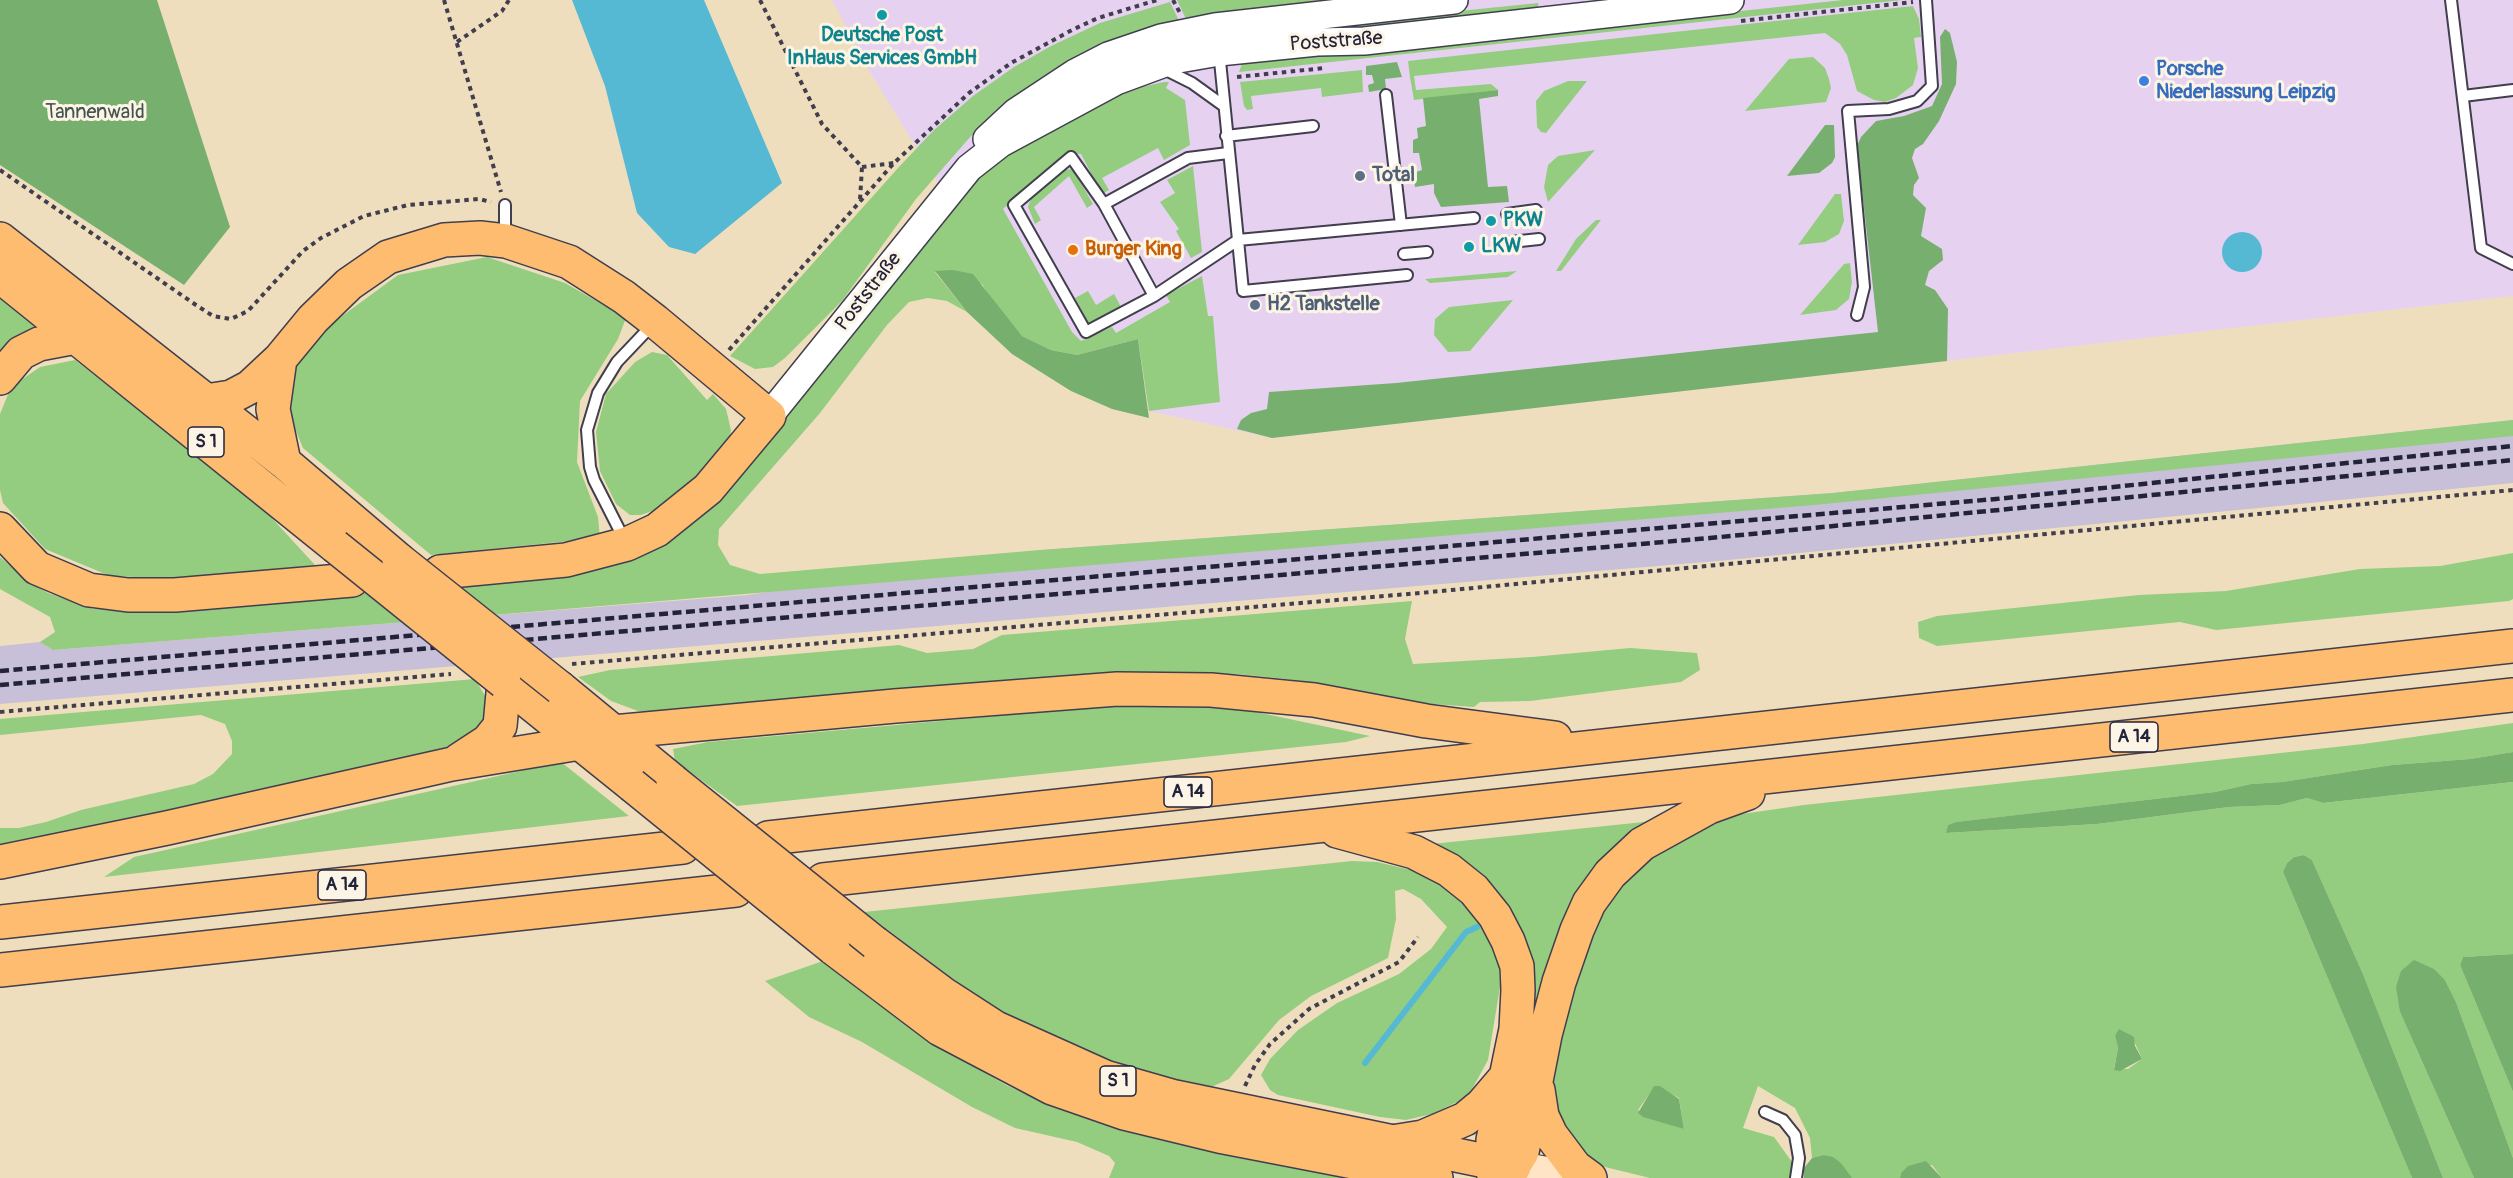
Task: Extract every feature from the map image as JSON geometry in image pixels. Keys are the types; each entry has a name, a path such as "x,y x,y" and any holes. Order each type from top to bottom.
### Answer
{"main road":[{"path":"206,401 231,397 250,387 280,359 348,284 388,257 444,240 480,238 506,241 569,262 624,297 769,416 708,489 657,530 627,544 566,560 440,572"},
{"name":"S 1","path":"0,240 284,462 378,542 563,676 613,732 874,942 942,993 996,1028 1105,1077 1175,1097 1392,1142 1502,1171 1574,1178"},
{"name":"S 1","path":"0,276 504,682 516,710 580,743 833,948 940,1029 1052,1088 1124,1113 1219,1136 1436,1178"},
{"path":"0,378 21,353 39,344 76,337"},
{"path":"280,359 273,409 284,462"},
{"path":"0,530 37,568 89,590 129,595 175,595 352,580"},
{"name":"A 14","path":"768,838 2513,646"},
{"path":"0,862 167,828 452,764 580,743 613,732 1117,689 1211,690 1314,700 1426,721 1607,744"},
{"name":"A 14","path":"823,880 2513,695"},
{"path":"452,764 488,741 516,710"},
{"path":"1392,1142 1423,1137 1465,1119 1521,1080 1559,982 1576,930 1590,903 1610,874 1642,844 1672,825 1709,807 1801,774"},
{"path":"1321,826 1414,852 1449,870 1474,890 1495,916 1517,966 1515,1029 1521,1080 1522,1152 1502,1171"},
{"name":"A 14","path":"0,922 683,847"},
{"path":"0,970 736,890"},
{"path":"1521,1080 1551,1135 1575,1167 1590,1178"}],"street":[{"name":"Poststraße","path":"769,416 969,168 1001,143 1075,101 1217,39 1454,0"},
{"name":"Poststraße","path":"969,168 976,152 1016,112 1075,73 1134,46 1185,32 1217,39 1364,41 1730,0"}],"lane":[{"path":"1857,315 1864,286 1848,111 1889,109 1917,101 1932,86 1926,0"},
{"path":"2451,0 2481,248 2513,264"},
{"path":"1217,39 1243,291 1407,275"},
{"path":"1157,66 1192,83 1224,106"},
{"path":"2463,96 2513,90"},
{"path":"1386,95 1401,225"},
{"path":"1226,136 1313,126"},
{"path":"1104,204 1188,158 1228,153"},
{"path":"1154,296 1104,204 1071,157 1014,205 1086,332 1154,296 1238,240 1474,218"},
{"path":"505,205 506,241"},
{"path":"1507,214 1536,210"},
{"path":"1510,243 1539,239"},
{"path":"1404,254 1427,252"},
{"path":"627,544 594,480 590,467 587,430 597,393 617,362 655,321"},
{"path":"1765,1112 1784,1120 1795,1135 1799,1158 1796,1178"}],"path":[{"path":"0,170 213,316 231,319 248,311 303,251 328,234 363,216 408,205 479,200 505,205 444,0"},
{"path":"457,42 502,11 509,0"},
{"path":"760,0 822,124 862,167 860,201"},
{"path":"713,368 783,292 894,163 969,93 1011,63 1098,18 1157,0"},
{"path":"862,167 894,163"},
{"path":"563,676 2513,490"},
{"path":"0,712 457,674"},
{"path":"1239,1110 1244,1087 1255,1065 1270,1044 1309,1009 1399,962 1418,938"}],"shaded area":[{"path":"832,0 2513,0 2513,296 1272,438 1149,411 1138,339 1092,351 1063,341 956,212 868,69"},
{"path":"2513,420 2513,483 1718,561 0,704 0,646 40,642 53,650 748,595 1040,550 1833,493"}],"green space":[{"name":"Tannenwald","path":"0,0 157,0 230,227 184,285 0,165"},
{"path":"1177,0 1345,0 1186,19"},
{"path":"1843,0 1902,0 1239,72 1244,58 1397,48"},
{"path":"1170,2 1179,21 1001,109 971,136 916,199 842,301 785,358 773,367 755,369 730,356 898,168 933,131 973,96 1014,67 1051,46 1100,23"},
{"path":"1538,3 1539,11 1335,33 1334,30 1371,20"},
{"path":"1913,6 1919,19 1921,37 1914,38 1918,68 1913,85 1896,98 1885,102 1874,100 1857,91 1847,55 1840,44 1825,33 1414,76 1416,90 1491,84 1498,90 1414,100 1408,61"},
{"path":"1945,29 1950,33 1957,62 1956,84 1939,121 1923,144 1915,149 1912,158 1919,178 1914,185 1913,195 1926,208 1921,236 1942,249 1943,260 1929,271 1925,285 1935,290 1948,309 1947,361 1272,438 1237,429 1241,420 1251,413 1267,409 1269,392 1396,383 1878,332 1857,146 1861,137 1876,121 1904,116 1932,106 1942,84 1940,37"},
{"path":"1813,57 1825,68 1829,79 1831,88 1826,102 1745,111 1789,59"},
{"path":"1397,62 1402,77 1385,79 1386,89 1369,92 1368,85 1374,83 1372,75 1366,75 1366,66"},
{"path":"1362,70 1363,92 1322,97 1321,88 1251,96 1253,109 1247,110 1244,106 1240,82"},
{"path":"1568,81 1587,81 1546,133 1541,132 1537,127 1536,101 1544,91"},
{"path":"1169,82 1166,88 1185,100 1190,145 1164,160 1158,148 1102,178 1109,190 1102,194 1081,154 1070,153 1051,165 1003,209 1072,332 1081,341 1112,327 1116,333 1170,302 1166,295 1202,276 1208,316 1213,316 1220,402 1149,411 1138,339 1077,355 1051,350 1022,336 994,304 982,284 935,272 967,312 947,301 928,298 909,302 887,325 820,413 719,529 718,545 730,565 760,574 1040,550 1833,493 2513,420 2513,436 1814,505 493,615 456,585 573,574 621,562 724,492 978,176 1003,154 1109,99 1137,88"},
{"path":"1498,90 1498,96 1479,99 1488,187 1507,186 1509,202 1441,207 1434,193 1434,184 1415,187 1413,173 1422,170 1419,153 1413,153 1413,140 1418,138 1417,128 1426,126 1423,98"},
{"path":"1825,125 1834,125 1835,157 1832,163 1819,173 1787,176"},
{"path":"1595,150 1548,202 1544,187 1548,165 1558,156"},
{"path":"1193,166 1202,252 1191,258 1176,231 1179,229 1160,202 1175,193 1167,180"},
{"path":"1070,169 1074,171 1093,204 1087,208 1069,176 1034,207 1041,220 1035,224 1028,207 1031,198 1063,171"},
{"path":"1835,194 1841,194 1844,221 1839,234 1825,242 1798,245"},
{"path":"1596,220 1601,220 1561,271 1556,271 1576,239"},
{"path":"487,257 565,283 626,318 618,339 580,401 577,462 598,517 600,538 431,555 303,448 287,410 294,364 338,319 398,275"},
{"path":"1850,263 1852,282 1849,299 1836,310 1800,315 1844,264"},
{"path":"953,270 973,274 1022,336 1051,350 1077,355 1138,339 1149,418 1112,409 1071,391 1012,354 967,312 935,271"},
{"path":"1517,271 1508,277 1430,283 1425,279"},
{"path":"1088,291 1096,305 1114,294 1121,307 1089,324 1075,298"},
{"path":"0,293 47,330 0,351"},
{"path":"1513,300 1470,351 1448,352 1434,335 1435,319 1449,307"},
{"path":"652,352 667,355 707,400 713,394 726,409 731,430 729,441 703,473 661,508 641,515 630,515 616,504 600,471 596,432 606,394 635,362"},
{"path":"75,360 257,502 315,565 188,579 110,576 45,549 3,503 0,490 0,414 11,387 40,367"},
{"path":"2513,553 2513,599 2509,601 2216,630 2180,622 1937,646 1919,638 1918,622 1937,616 2139,595 2226,591 2360,569 2440,566"},
{"path":"0,557 30,583 48,593 93,609 156,610 368,592 406,622 53,650 40,642 55,632 50,617 0,589"},
{"path":"1412,601 1405,639 1413,664 1630,648 1697,653 1700,670 1681,682 1530,701 1480,702 1474,707 1417,703 1286,679 1237,674 1182,673 667,713 638,711 611,701 578,677 610,670 899,645 927,653 973,649 1002,635"},
{"path":"475,679 487,699 488,711 482,726 472,735 445,748 0,850 0,828 19,828 46,822 81,810 194,784 213,774 232,754 232,741 225,724 201,715 0,735 0,719"},
{"path":"1170,705 1242,709 1370,736 1346,742 737,806 675,761 673,749 708,742 1106,706"},
{"path":"2513,723 2513,752 2470,759 2392,765 2282,782 2251,784 2215,792 1957,822 1948,825 1947,833 2097,824 2229,807 2280,805 2307,798 2323,803 2513,782 2513,954 2463,957 2460,965 2513,1092 2513,1158 2456,1002 2445,980 2400,1012 2474,1178 2443,1178 2363,974 2312,860 2304,855 2294,857 2287,863 2283,872 2412,1178 1942,1178 1932,1165 1901,1173 1900,1178 1852,1178 1845,1173 1841,1163 1823,1155 1812,1158 1810,1138 1795,1108 1758,1086 1743,1128 1774,1137 1792,1162 1791,1178 1650,1178 1605,1167 1580,1155 1548,1095 1568,987 1589,932 1644,855 1697,826 1735,815 1804,805 2363,744","holes":["2115,1036 2134,1041 2142,1059 2128,1069 2114,1069 2118,1048","1655,1086 1679,1098 1684,1129 1638,1110"]},
{"path":"2513,752 2513,782 2323,803 2307,798 2280,805 2229,807 2097,824 1946,833 1948,825 1956,822 2215,792 2251,784 2282,782 2392,765 2470,759"},
{"path":"561,762 629,816 104,877 134,857"},
{"path":"1663,820 1639,834 1532,1047 1529,978 1422,845"},
{"path":"2304,855 2312,860 2363,974 2443,1178 2412,1178 2283,872 2287,863 2294,857"},
{"path":"1352,861 1377,862 1411,870 1446,885 1474,910 1488,932 1499,962 1500,987 1488,1060 1471,1091 1459,1101 1432,1114 1406,1120 1380,1117 1278,1095 1270,1090 1261,1075 1270,1059 1298,1030 1337,1003 1399,974 1431,949 1447,927 1421,899 1403,889 1395,891 1396,919 1388,958 1311,996 1279,1020 1229,1079 1209,1088 1119,1064 1052,1039 984,1002 864,912"},
{"path":"2513,954 2513,1092 2460,965 2463,957"},
{"path":"826,960 905,1023 957,1057 1006,1085 1054,1107 1125,1131 1240,1157 1352,1178 1109,1178 1115,1163 1109,1156 1077,1142 1015,1128 972,1107 862,1042 809,1017 765,981"},
{"path":"2414,960 2434,969 2445,980 2456,1002 2513,1158 2513,1178 2474,1178 2400,1012 2396,987 2401,971"},
{"path":"2119,1029 2134,1037 2135,1046 2142,1059 2120,1071 2114,1070 2118,1048 2115,1036"},
{"path":"1654,1086 1660,1086 1679,1099 1684,1129 1643,1117 1638,1113"},
{"path":"1823,1155 1833,1157 1841,1163 1852,1178 1804,1178 1804,1168 1812,1158"},
{"path":"1926,1161 1942,1178 1900,1178 1901,1173 1908,1166"}],"water":[{"path":"572,0 704,0 782,183 695,254 669,247 637,213 605,86"},
{"path":"2242,232 2256,238 2262,252 2256,266 2242,272 2228,266 2222,252 2228,238"}],"waterway":[{"path":"1365,1063 1466,932 1477,927"}],"railway":[{"path":"0,671 1996,499 2513,446"},
{"path":"0,685 1710,538 2513,460"}],"place":[{"name":"Deutsche Post InHaus Services GmbH","path":"882,15"},
{"name":"Porsche Niederlassung Leipzig","path":"2144,81"},
{"name":"Total","path":"1360,176"},
{"name":"PKW","path":"1491,221"},
{"name":"LKW","path":"1469,247"},
{"name":"Burger King","path":"1073,250"},
{"name":"H2 Tankstelle","path":"1255,305"}]}
